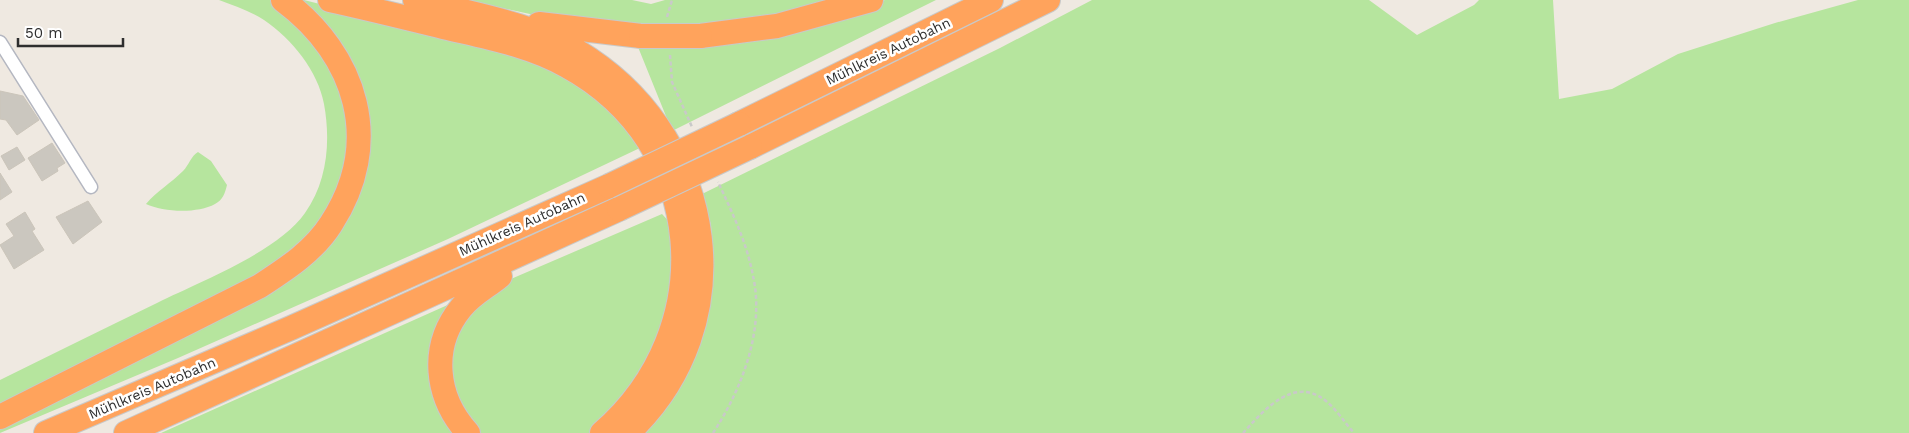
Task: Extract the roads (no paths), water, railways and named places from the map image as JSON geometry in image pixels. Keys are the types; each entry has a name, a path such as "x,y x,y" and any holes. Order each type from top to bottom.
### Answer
{"highway":[{"path":"0,417 260,286 307,252 331,225 346,196 354,170 358,145 358,121 354,96 334,51 306,18 283,0"},
{"path":"330,0 509,43 543,55 585,77 602,90 619,105 646,140 662,167 673,193 680,222 684,260 680,304 673,331 660,360 644,387 625,411 602,433"},
{"path":"415,0 502,21 566,45 609,72 628,89 668,141 690,191 702,249 701,282 694,325 684,352 655,404 628,433"},
{"path":"502,21 640,36 700,36 777,26 871,0"},
{"name":"Mühlkreis Autobahn","path":"46,433 300,324 609,186 991,0"},
{"name":"Mühlkreis Autobahn","path":"126,433 532,250 750,147 1048,0"},
{"path":"468,433 455,417 442,388 440,354 444,337 451,322 475,294 532,250"}],"street":[{"path":"0,42 91,187"}]}
